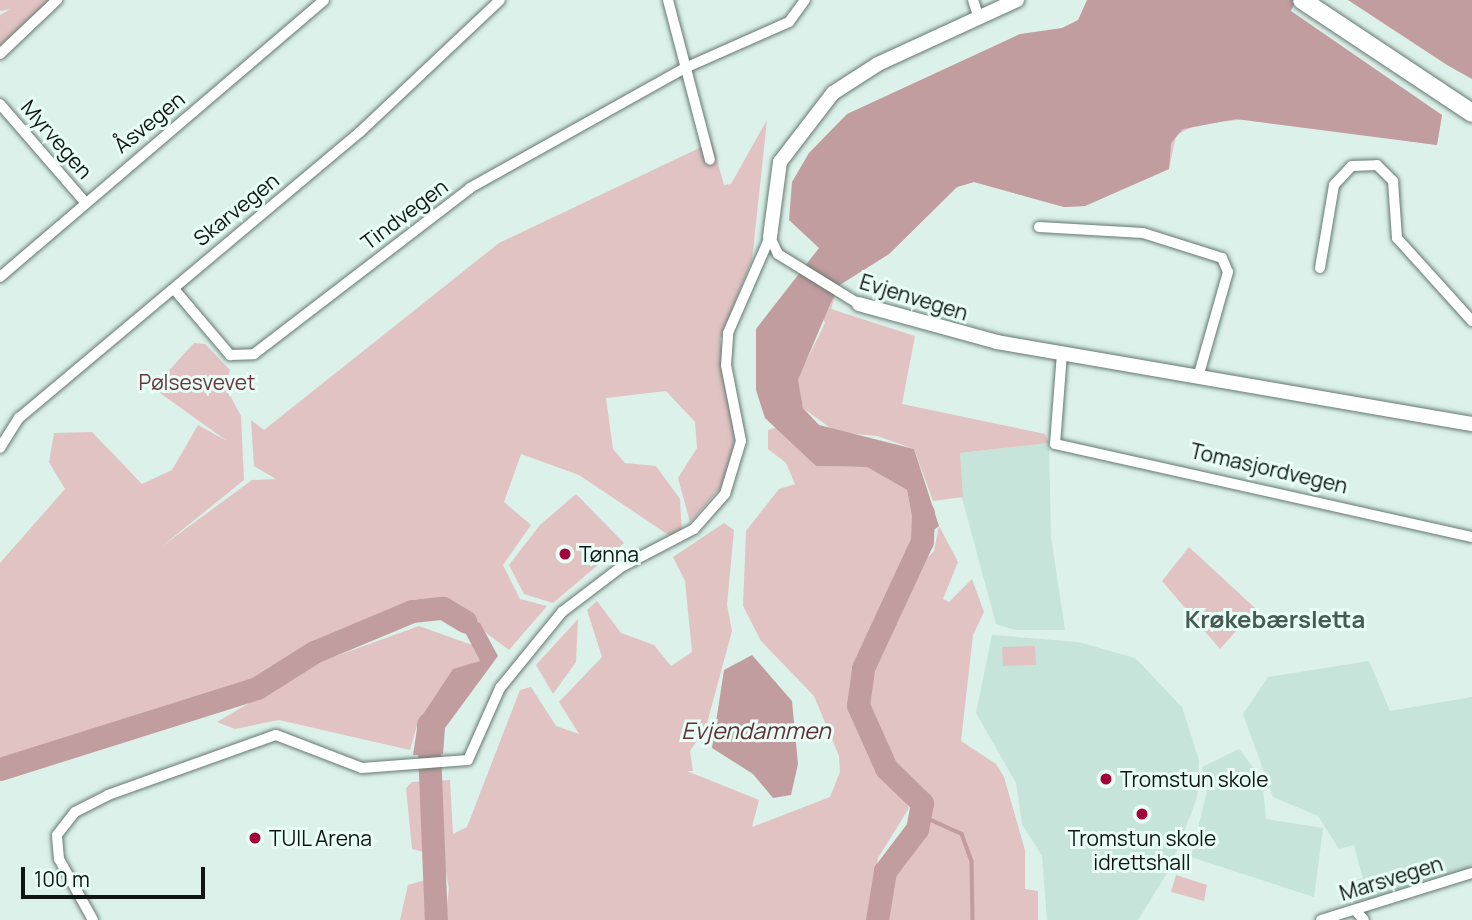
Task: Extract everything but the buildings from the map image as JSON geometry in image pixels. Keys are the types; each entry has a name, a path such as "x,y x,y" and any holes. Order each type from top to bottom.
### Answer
{"highway":[{"path":"1303,1 1472,113"}],"street":[{"path":"0,54 57,0"},
{"name":"Åsvegen","path":"0,276 84,201 324,0"},
{"name":"Skarvegen","path":"0,447 2,433 380,115 500,0"},
{"path":"668,0 710,160"},
{"path":"685,68 789,22 805,0"},
{"path":"973,0 979,18"},
{"path":"93,920 58,859 57,835 75,812 108,795 276,735 362,768 450,765 471,756 500,688 562,612 621,567 694,528 725,494 741,441 726,365 728,333 770,237 780,162 817,109 861,73 1017,0"},
{"name":"Tindvegen","path":"174,289 230,355 254,354 456,197 685,68"},
{"name":"Myrvegen","path":"0,104 84,201"},
{"path":"1320,268 1334,185 1352,166 1377,165 1393,181 1397,238 1472,321"},
{"path":"1039,227 1143,233 1222,258 1228,272 1198,377"},
{"name":"Evjenvegen","path":"770,237 778,254 837,293 859,304 974,337 1472,424"},
{"name":"Tomasjordvegen","path":"1062,353 1055,444 1472,537"},
{"name":"Marsvegen","path":"1321,920 1472,873"},
{"path":"1355,910 1364,920"}],"shaded area":[{"path":"1049,443 1051,537 1065,630 1015,630 996,624 958,483 960,453"},
{"name":"Tromstun skole","path":"992,635 1078,642 1135,658 1182,707 1199,760 1197,798 1169,870 1138,920 1047,920 1042,856 1022,824 1016,783 976,713"},
{"path":"1369,661 1390,711 1472,697 1472,870 1356,904 1349,893 1356,891 1353,881 1363,878 1354,845 1339,849 1318,816 1273,797 1243,714 1268,677"},
{"path":"1239,749 1262,779 1266,819 1323,828 1314,897 1191,857 1207,791 1202,767"}],"green space":[{"path":"0,0 51,0 0,48 0,15 10,9 0,11"},
{"path":"1363,65 1442,115 1437,145 1249,119 1198,124 1176,135 1169,169 1085,206 1064,207 974,182 957,187 889,254 838,286 831,309 915,336 902,404 1045,434 1049,443 960,453 963,497 933,501 914,449 877,436 836,432 803,408 797,380 825,323 812,295 841,215"},
{"name":"Pølsesvevet","path":"767,120 752,260 720,339 735,425 733,458 721,487 690,522 678,478 697,448 695,422 666,391 606,398 613,449 625,463 656,466 680,499 682,535 676,540 579,475 521,454 504,502 531,525 503,565 520,599 547,606 509,650 445,602 415,599 309,644 256,679 0,769 0,563 65,489 49,462 54,433 92,432 142,484 172,470 198,425 227,441 153,388 194,343 205,344 230,370 225,386 241,416 244,480 161,547 252,480 276,479 254,466 251,420 264,430 499,243 712,142 724,185 731,184"},
{"path":"778,427 816,466 867,467 907,490 917,543 865,653 856,705 875,757 909,808 878,858 866,920 445,920 449,888 443,857 412,849 406,788 412,782 450,780 453,834 467,827 520,690 531,687 556,726 579,734 559,702 602,657 587,610 597,601 621,633 654,645 671,666 692,652 685,581 673,557 724,523 734,530 727,605 732,631 706,727 690,751 693,771 687,771 759,800 752,827 830,797 840,772 839,756 814,696 761,641 743,606 746,531 779,489 795,484 786,463 768,449 768,430"},
{"name":"Tønna","path":"576,494 624,543 553,603 524,594 509,565 540,525"},
{"path":"939,526 958,562 943,599 949,602 972,579 984,612 973,635 961,741 996,764 1004,777 1025,850 1025,889 1038,891 1038,920 879,920 887,871 918,829 924,802 889,767 872,738 860,706 865,670 913,572 934,551"},
{"path":"1189,547 1256,609 1220,649 1162,581"},
{"path":"578,619 576,662 553,694 536,665"},
{"path":"419,626 472,645 480,661 418,722 410,750 279,720 235,729 217,722 317,663"},
{"path":"1035,646 1036,665 1003,666 1002,647"},
{"path":"1176,875 1207,885 1204,901 1171,892"},
{"path":"432,878 427,920 400,920 408,885"}],"water":[{"path":"1087,0 1296,0 1291,11 1442,115 1437,145 1236,119 1183,129 1171,143 1169,169 1085,206 1064,207 974,182 957,187 889,254 838,286 798,380 803,408 819,425 914,449 939,526 917,543 907,490 867,467 816,466 765,418 756,390 756,329 819,248 789,220 792,182 809,153 847,114 1020,34 1062,28 1078,20"},
{"path":"1348,0 1472,0 1472,79 1447,65"},
{"path":"443,608 480,623 498,656 445,728 443,754 413,755 418,722 453,669 480,661 466,634 441,617 412,611"},
{"name":"Evjendammen","path":"752,655 792,701 798,764 791,795 773,798 753,774 712,748 724,670"}],"waterway":[{"path":"877,920 885,871 917,829 922,803 886,768 858,705 863,668 922,541 923,513"},
{"path":"0,769 257,688 314,652 412,611 443,608 465,621"},
{"path":"428,724 436,920"},
{"path":"920,815 962,834 972,861 973,920"}],"place":[{"name":"Tønna","path":"565,554"},
{"name":"Tromstun skole","path":"1106,779"},
{"name":"Tromstun skole idrettshall","path":"1142,814"},
{"name":"TUIL Arena","path":"255,838"}],"district":[{"name":"Krøkebærsletta","path":"1275,619"}]}
